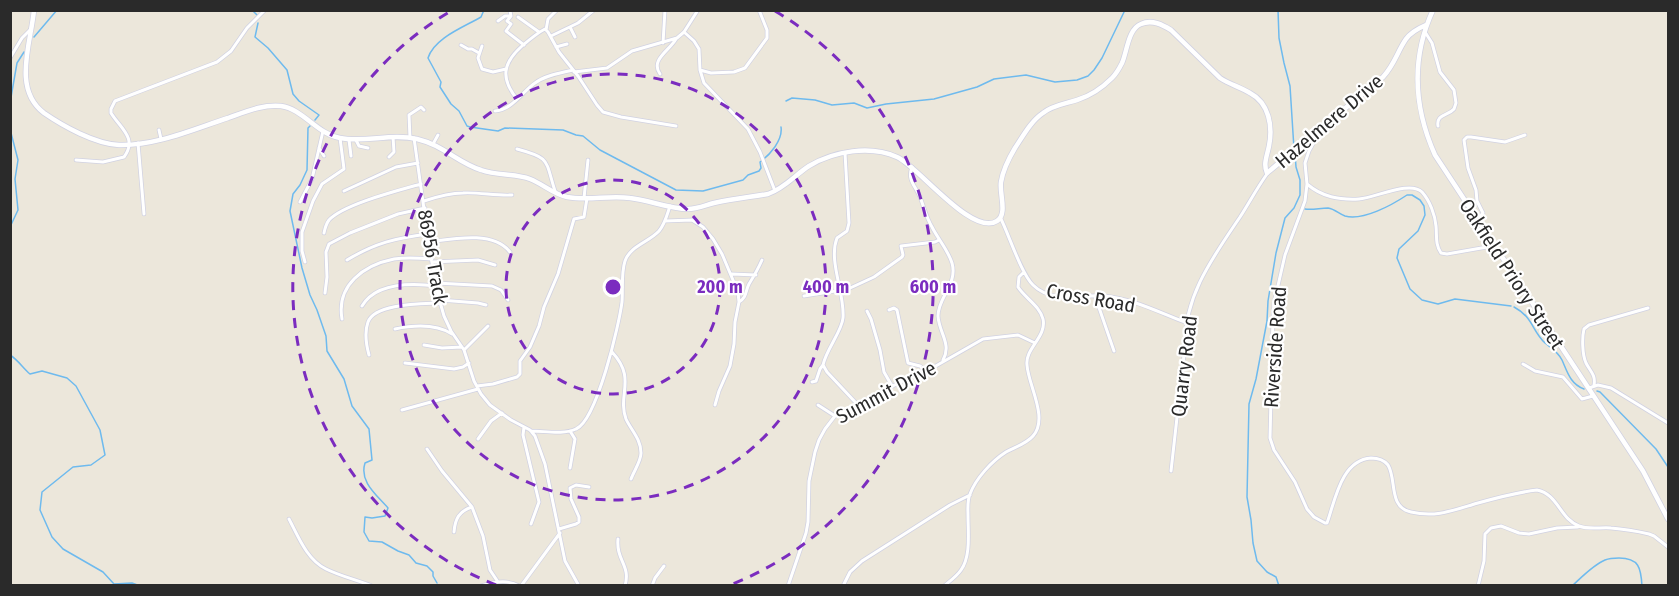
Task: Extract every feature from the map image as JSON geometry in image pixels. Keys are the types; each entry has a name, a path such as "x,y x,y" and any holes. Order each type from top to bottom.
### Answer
{"street":[{"path":"76,160 103,162 122,158 130,144 127,133 111,113 115,101 217,62 231,51 265,10"},
{"path":"585,10 589,15"},
{"path":"551,36 570,27 594,10"},
{"path":"663,43 665,10"},
{"path":"660,74 656,68 657,63 684,32 698,10"},
{"path":"700,70 711,73 734,72 745,68 767,38 767,30 759,10"},
{"name":"Oakfield Priory Street","path":"1433,10 1424,32 1418,73 1419,105 1428,140 1439,163 1642,471 1668,519"},
{"path":"34,12 26,67 26,82 32,100 54,119 91,138 117,145 161,139 248,111 279,106 292,109 323,131 340,138 412,138 446,150 478,169 528,178 567,197 628,197 690,209 775,191 809,166 831,156 858,150 873,150 899,158 912,167 951,204 971,217 986,223 997,221 1000,217"},
{"path":"546,30 548,19 554,12"},
{"path":"498,21 510,13"},
{"path":"510,13 507,21 511,24 506,32 524,45"},
{"path":"518,17 539,32"},
{"name":"Hazelmere Drive","path":"1000,217 1002,178 1014,151 1033,121 1047,110 1091,94 1111,79 1122,63 1133,31 1147,22 1163,25 1171,30 1220,78 1251,93 1260,101 1269,118 1270,140 1264,165 1267,173 1383,77 1395,62 1406,39 1414,31 1426,25"},
{"path":"570,27 575,37"},
{"path":"10,58 22,38 30,30"},
{"path":"517,99 507,82 506,69 510,58 539,32 546,30"},
{"path":"546,30 603,112 676,126"},
{"path":"684,32 699,49 700,70 705,86 744,124 753,136 775,191"},
{"path":"1424,32 1432,43 1440,72 1451,85 1455,99 1454,109 1439,118 1438,126"},
{"path":"495,111 501,111 540,80 574,71 607,68 632,51 677,38"},
{"path":"556,47 567,44"},
{"path":"461,45 479,53"},
{"path":"482,46 479,63 485,71 497,72 506,69"},
{"name":"86956 Track","path":"424,111 421,107 409,115 422,184 436,284 446,323 463,348 477,388 490,405 530,430"},
{"name":"Riverside Road","path":"1322,126 1306,156 1305,201 1285,255 1274,303 1270,438 1274,450 1295,482 1307,509 1314,517 1328,522 1334,499 1343,479 1360,462 1375,458 1387,464 1397,502 1410,512 1444,514 1484,501 1537,490 1550,496 1566,517 1580,526"},
{"path":"159,130 161,139"},
{"path":"300,202 312,179 323,131"},
{"path":"433,144 438,135"},
{"path":"1477,220 1482,213 1468,168 1464,140 1471,136 1505,142 1525,135"},
{"path":"389,157 394,152 393,137"},
{"path":"305,262 302,251 302,232 313,201 322,184 344,169 340,138"},
{"path":"352,139 359,146 368,148"},
{"path":"351,156 352,139"},
{"path":"138,143 144,214"},
{"path":"319,147 324,156"},
{"path":"517,149 541,156 545,160 556,193"},
{"path":"812,382 816,381 824,365 842,321 841,290 835,248 837,238 847,231 849,223 845,153"},
{"path":"402,410 517,377 520,374 520,360 529,349 537,332 558,274 572,220 584,217 588,160"},
{"path":"344,191 396,167 418,163"},
{"path":"912,167 910,178 929,221 951,261 953,273 951,284 939,311 939,320 947,348 942,362"},
{"name":"Quarry Road","path":"1171,471 1187,323 1197,286 1267,173"},
{"path":"324,233 327,222 339,213 378,197 422,184"},
{"path":"1306,184 1324,196 1359,199 1404,188 1416,189 1421,192 1431,207 1436,224 1436,243 1441,253 1494,246"},
{"path":"424,201 462,192 512,195"},
{"path":"530,430 570,431 583,425 597,397 612,352 621,304 625,260 631,251 657,233 666,221 670,206"},
{"path":"325,293 326,252 329,244 398,213 425,208"},
{"name":"Cross Road","path":"1000,217 1024,272 1033,286 1048,294 1076,298 1117,298 1187,323"},
{"path":"666,221 692,220 703,227 713,239 732,274 738,292 739,302 730,366 714,405"},
{"path":"348,260 378,243 428,234"},
{"path":"429,242 460,237 480,238 503,245 510,252"},
{"path":"804,296 841,290 874,277 902,257 901,246 939,240"},
{"path":"342,319 341,307 349,283 356,276 379,263 410,258 432,261 478,260 495,265"},
{"path":"739,302 745,297 762,260"},
{"path":"944,585 959,573 965,561 970,495 973,489 994,462 1025,442 1036,432 1039,424 1026,364 1030,352 1041,335 1043,317 1018,287 1019,278 1024,272"},
{"path":"732,274 756,275"},
{"path":"362,306 369,297 386,289 417,283 470,283 492,286 501,290 508,300"},
{"path":"1095,297 1114,351"},
{"path":"369,355 366,336 368,322 374,315 411,304 440,302 486,305"},
{"path":"1594,385 1595,378 1585,360 1584,329 1648,308"},
{"path":"867,310 880,350 884,372 892,386"},
{"path":"890,310 897,310 908,363 926,370"},
{"path":"395,329 418,326 444,330 454,335"},
{"path":"424,345 463,348 488,326"},
{"name":"Summit Drive","path":"788,585 806,533 808,481 815,452 825,429 835,416 987,338 1018,335 1035,343"},
{"path":"612,352 624,371 626,383 624,412 641,448 640,457 631,479"},
{"path":"405,363 454,369 469,363"},
{"path":"1523,364 1535,371 1563,377 1582,399 1593,396"},
{"path":"824,365 827,372 857,404"},
{"path":"1588,389 1594,385 1604,385 1668,423"},
{"path":"818,405 835,416"},
{"path":"478,439 491,421 502,413"},
{"path":"524,427 523,435 539,502 531,524"},
{"path":"530,430 537,440 545,464 565,561 579,585"},
{"path":"570,431 575,440 570,468"},
{"path":"427,450 472,507 483,536 490,570 499,583"},
{"path":"481,585 513,582 520,585 560,531 579,522 579,516 571,499 570,488 576,485 589,487"},
{"path":"843,585 850,572 862,561 950,505 970,495"},
{"path":"454,532 459,515 465,509 472,507"},
{"path":"289,519 308,553 320,565 372,585"},
{"path":"1478,585 1484,561 1485,534 1491,528 1501,526 1523,534 1562,527 1613,528 1649,534 1668,547"},
{"path":"618,539 618,554 627,575 625,585"},
{"path":"652,585 664,566"}],"waterway":[{"path":"34,37 57,10"},
{"path":"252,10 257,15"},
{"path":"484,10 481,17 443,39 431,51 428,58 441,82 440,87 451,104 459,111 467,126 498,131 505,128 563,130 583,136 600,150 676,190 703,191 743,180 748,175 759,171 760,162 778,142 781,127"},
{"path":"786,101 792,98 815,100 832,105 854,103 867,108 934,99 977,87 994,79 1026,75 1055,82 1077,80 1088,76 1094,70 1125,10"},
{"path":"1278,10 1279,38 1290,86 1294,149"},
{"path":"258,23 255,37 287,70 293,94 319,115 315,120"},
{"path":"10,103 17,63 24,52"},
{"path":"310,126 308,128 307,170 293,194 290,211 302,268 326,336 327,351 344,379 352,406 369,429 372,460 365,463 365,476 370,488 388,508 385,516 365,517 364,532 369,541 382,542 409,555 416,563 427,566 433,572 437,583"},
{"path":"10,129 18,160 15,179 18,210 10,227"},
{"path":"1279,586 1276,577 1267,572 1257,561 1253,543 1247,497 1249,404 1267,321 1276,253 1285,218 1294,208 1300,195 1300,180 1295,154"},
{"path":"1305,209 1328,208 1345,216 1360,216 1386,207 1407,195 1412,195 1424,206 1425,215 1418,231 1399,249 1397,258 1410,289 1422,300 1438,304 1455,299 1511,306"},
{"path":"1514,307 1525,315 1545,343 1562,360 1572,381 1584,389"},
{"path":"10,355 30,374 42,371 67,378 76,386 100,430 105,455 91,465 73,467 42,492 40,510 52,537 63,549 103,572 114,584 132,583 140,586"},
{"path":"1597,391 1656,449 1668,467"},
{"path":"1572,586 1601,562 1619,558 1626,558 1638,565 1642,586"}]}
